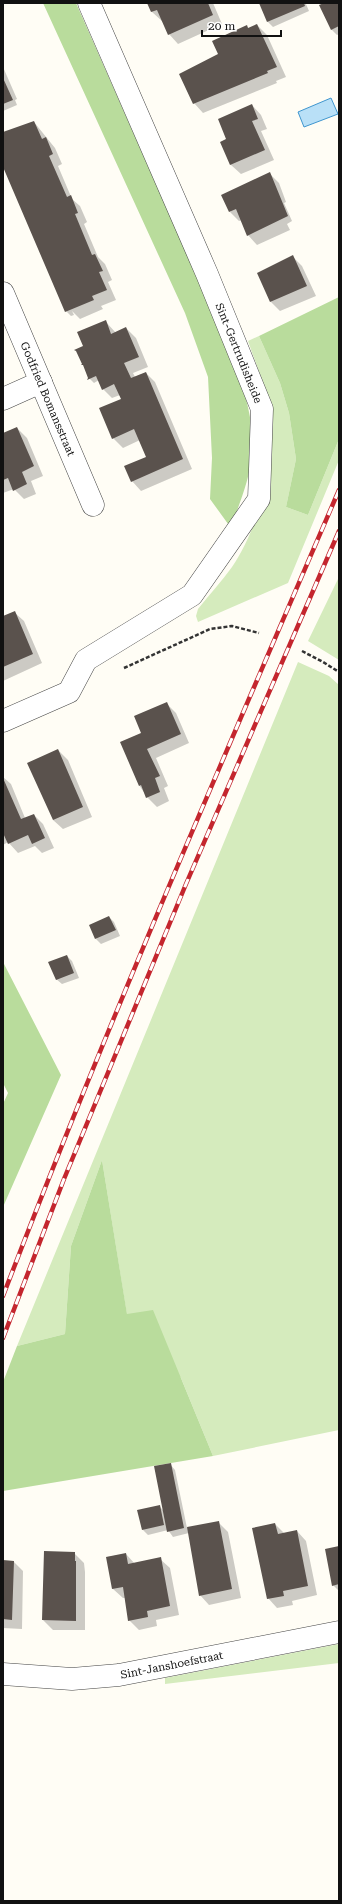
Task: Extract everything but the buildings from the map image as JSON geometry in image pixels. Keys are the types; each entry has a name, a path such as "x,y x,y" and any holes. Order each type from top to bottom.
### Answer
{"street":[{"name":"Sint-Gertrudisheide","path":"3,721 69,692 86,660 192,595 259,498 262,409 207,274 89,3"},
{"name":"Godfried Bomansstraat","path":"3,294 93,504"},
{"path":"3,399 41,382"},
{"name":"Sint-Janshoefstraat","path":"3,1674 72,1679 119,1675 339,1632"}],"path":[{"path":"118,670 210,629 232,626 259,633"},
{"path":"302,651 324,662 339,672"}],"green space":[{"path":"43,3 76,3 240,374 249,414 253,444 249,473 231,528 210,499 212,458 208,377 185,313"},
{"path":"339,297 339,439 308,515 286,507 296,459 289,413 280,383 259,336"},
{"path":"259,336 280,383 289,413 296,459 286,507 308,515 339,439 339,460 288,583 198,622 196,616 198,609 224,578 241,552 257,516 268,476 272,437 270,409 262,380 248,341"},
{"path":"338,579 339,585 339,660 308,641"},
{"path":"298,662 329,676 339,685 339,1430 213,1456 181,1378 127,1315 102,1160 71,1246 65,1334 17,1346"},
{"path":"3,962 61,1075 3,1207 3,1104 8,1093 3,1083"},
{"path":"102,1160 127,1314 153,1310 213,1456 3,1491 3,1382 17,1346 65,1334 71,1246"},
{"path":"339,1644 339,1663 165,1684 165,1678"}],"water":[{"path":"331,98 338,114 304,127 298,112"}],"railway":[{"path":"3,1296 83,1093 125,992 339,490"},
{"path":"3,1338 64,1179 186,884 339,531"}]}
